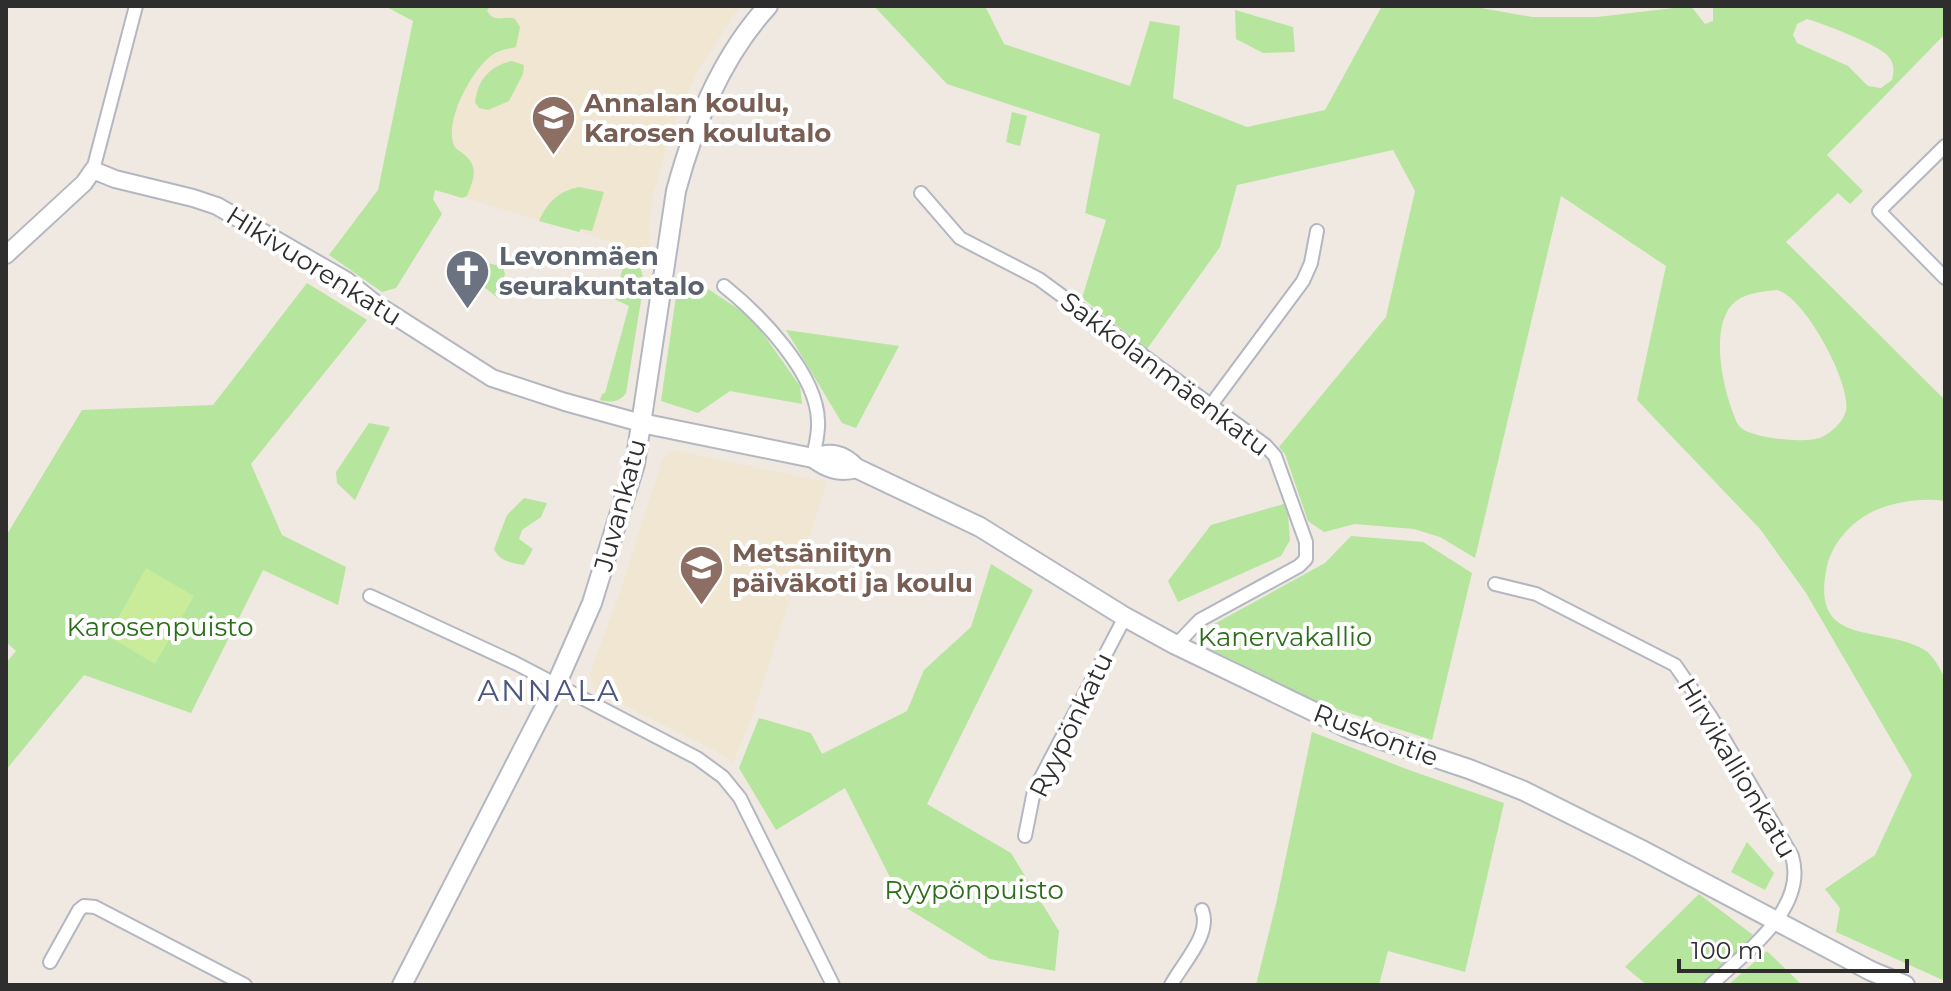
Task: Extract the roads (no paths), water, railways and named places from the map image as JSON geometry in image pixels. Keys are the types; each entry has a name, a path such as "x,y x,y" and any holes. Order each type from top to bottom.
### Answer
{"main road":[{"name":"Juvankatu","path":"402,985 556,685 592,603 635,464 676,191 687,152 700,115 718,80 752,24 768,6"},
{"name":"Ruskontie","path":"641,423 813,458 824,454 839,455 856,468 980,527 1176,645 1352,730 1524,791 1871,971 1905,985"}],"street":[{"path":"6,255 84,183 93,170 136,6"},
{"path":"1945,146 1879,211 1945,278"},
{"name":"Hikivuorenkatu","path":"93,170 115,179 193,198 229,212 347,281 376,304 492,378 641,423"},
{"name":"Sakkolanmäenkatu","path":"921,193 960,238 1039,279 1275,456 1306,542 1306,559 1299,566 1200,620 1176,645"},
{"path":"1211,405 1303,281 1311,263 1317,231"},
{"path":"724,286 763,320 784,345 806,381 818,418 813,458"},
{"name":"Hirvikallionkatu","path":"1495,584 1536,594 1675,665 1711,717 1792,856 1796,875 1789,902 1763,935 1711,985"},
{"path":"370,596 455,634 556,685 697,758 723,777 740,798 833,985"},
{"name":"Ryypönkatu","path":"1025,836 1034,791 1125,617"},
{"path":"50,962 79,910 84,906 95,907 245,985"},
{"path":"1171,985 1204,929 1202,910"}],"place":[{"name":"Annalan koulu, Karosen koulutalo","path":"553,157"},
{"name":"Levonmäen seurakuntatalo","path":"468,310"},
{"name":"Metsäniityn päiväkoti ja koulu","path":"701,607"}],"district":[{"name":"ANNALA","path":"549,690"}],"park label":[{"name":"Karosenpuisto","path":"160,627"},
{"name":"Kanervakallio","path":"1285,637"},
{"name":"Ryypönpuisto","path":"974,890"}]}
